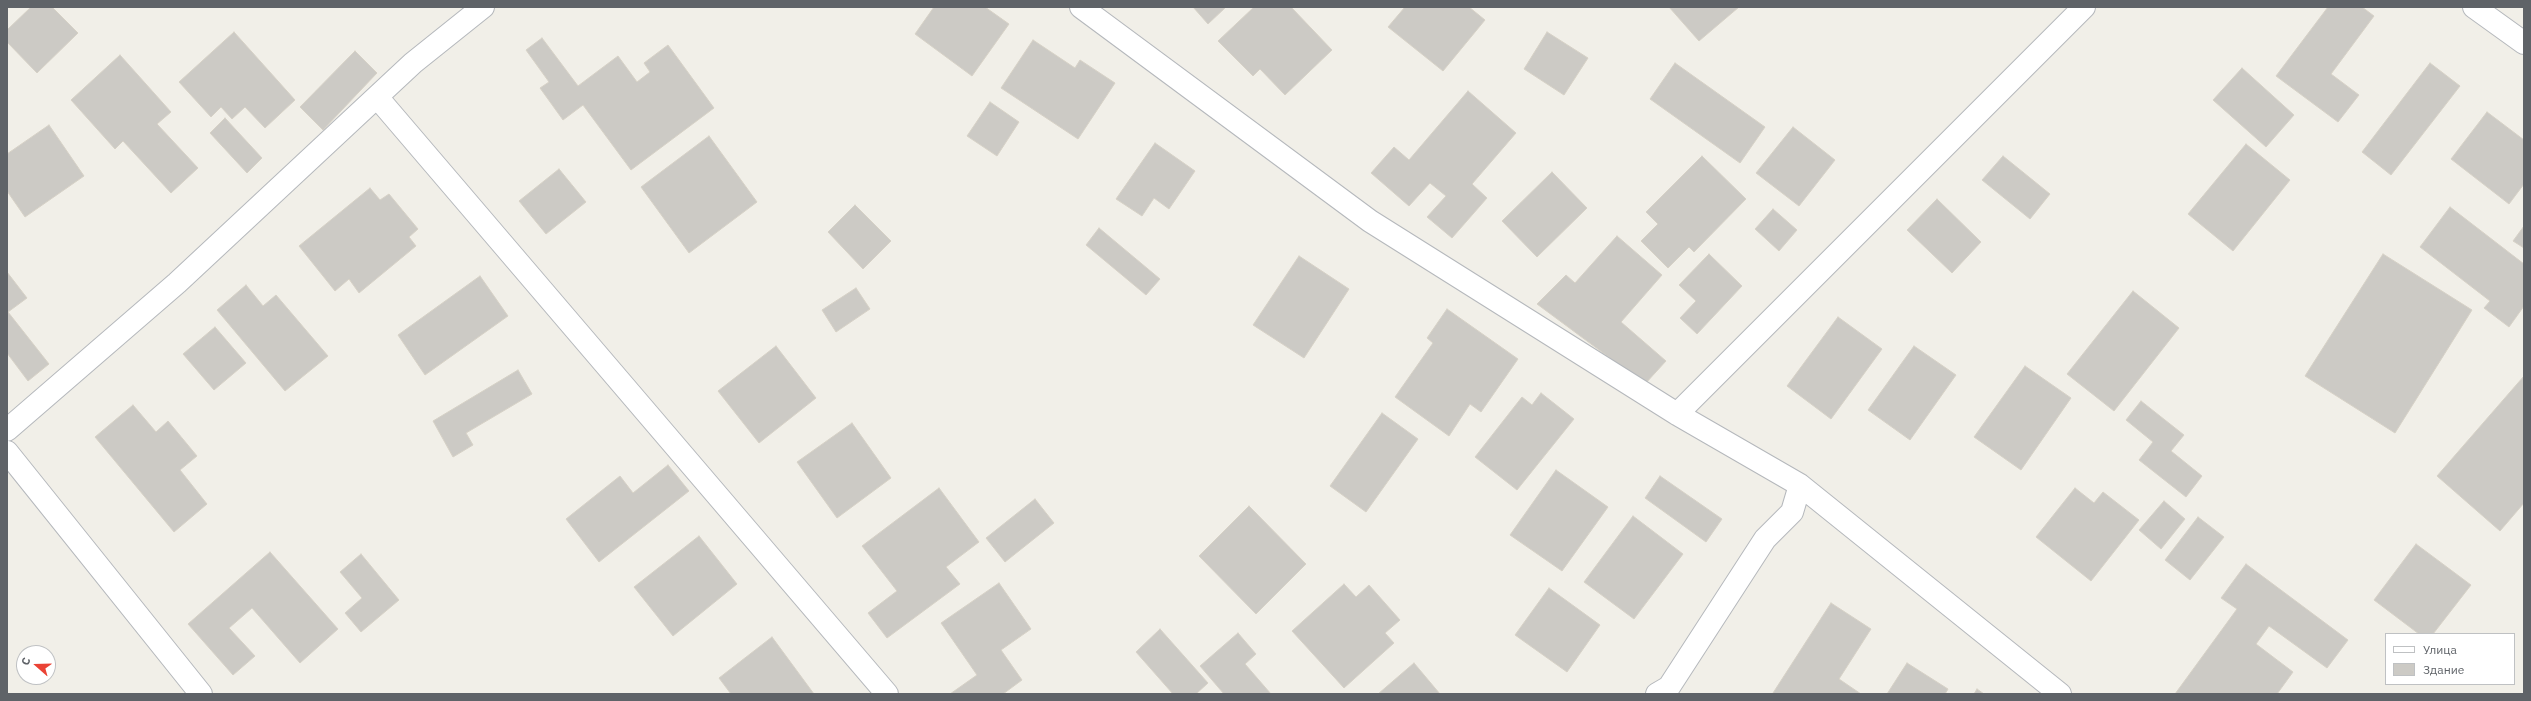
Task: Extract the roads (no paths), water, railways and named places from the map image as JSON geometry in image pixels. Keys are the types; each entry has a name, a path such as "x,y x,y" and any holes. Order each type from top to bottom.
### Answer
{"street":[{"path":"7,430 177,284 413,63 483,7"},
{"path":"1081,7 1370,221 1677,414 1800,485 2060,694"},
{"path":"1677,414 2084,7"},
{"path":"2474,7 2524,43"},
{"path":"378,97 887,694"},
{"path":"7,452 201,694"},
{"path":"1657,694 1669,687 1765,539 1792,512 1800,485"}]}
